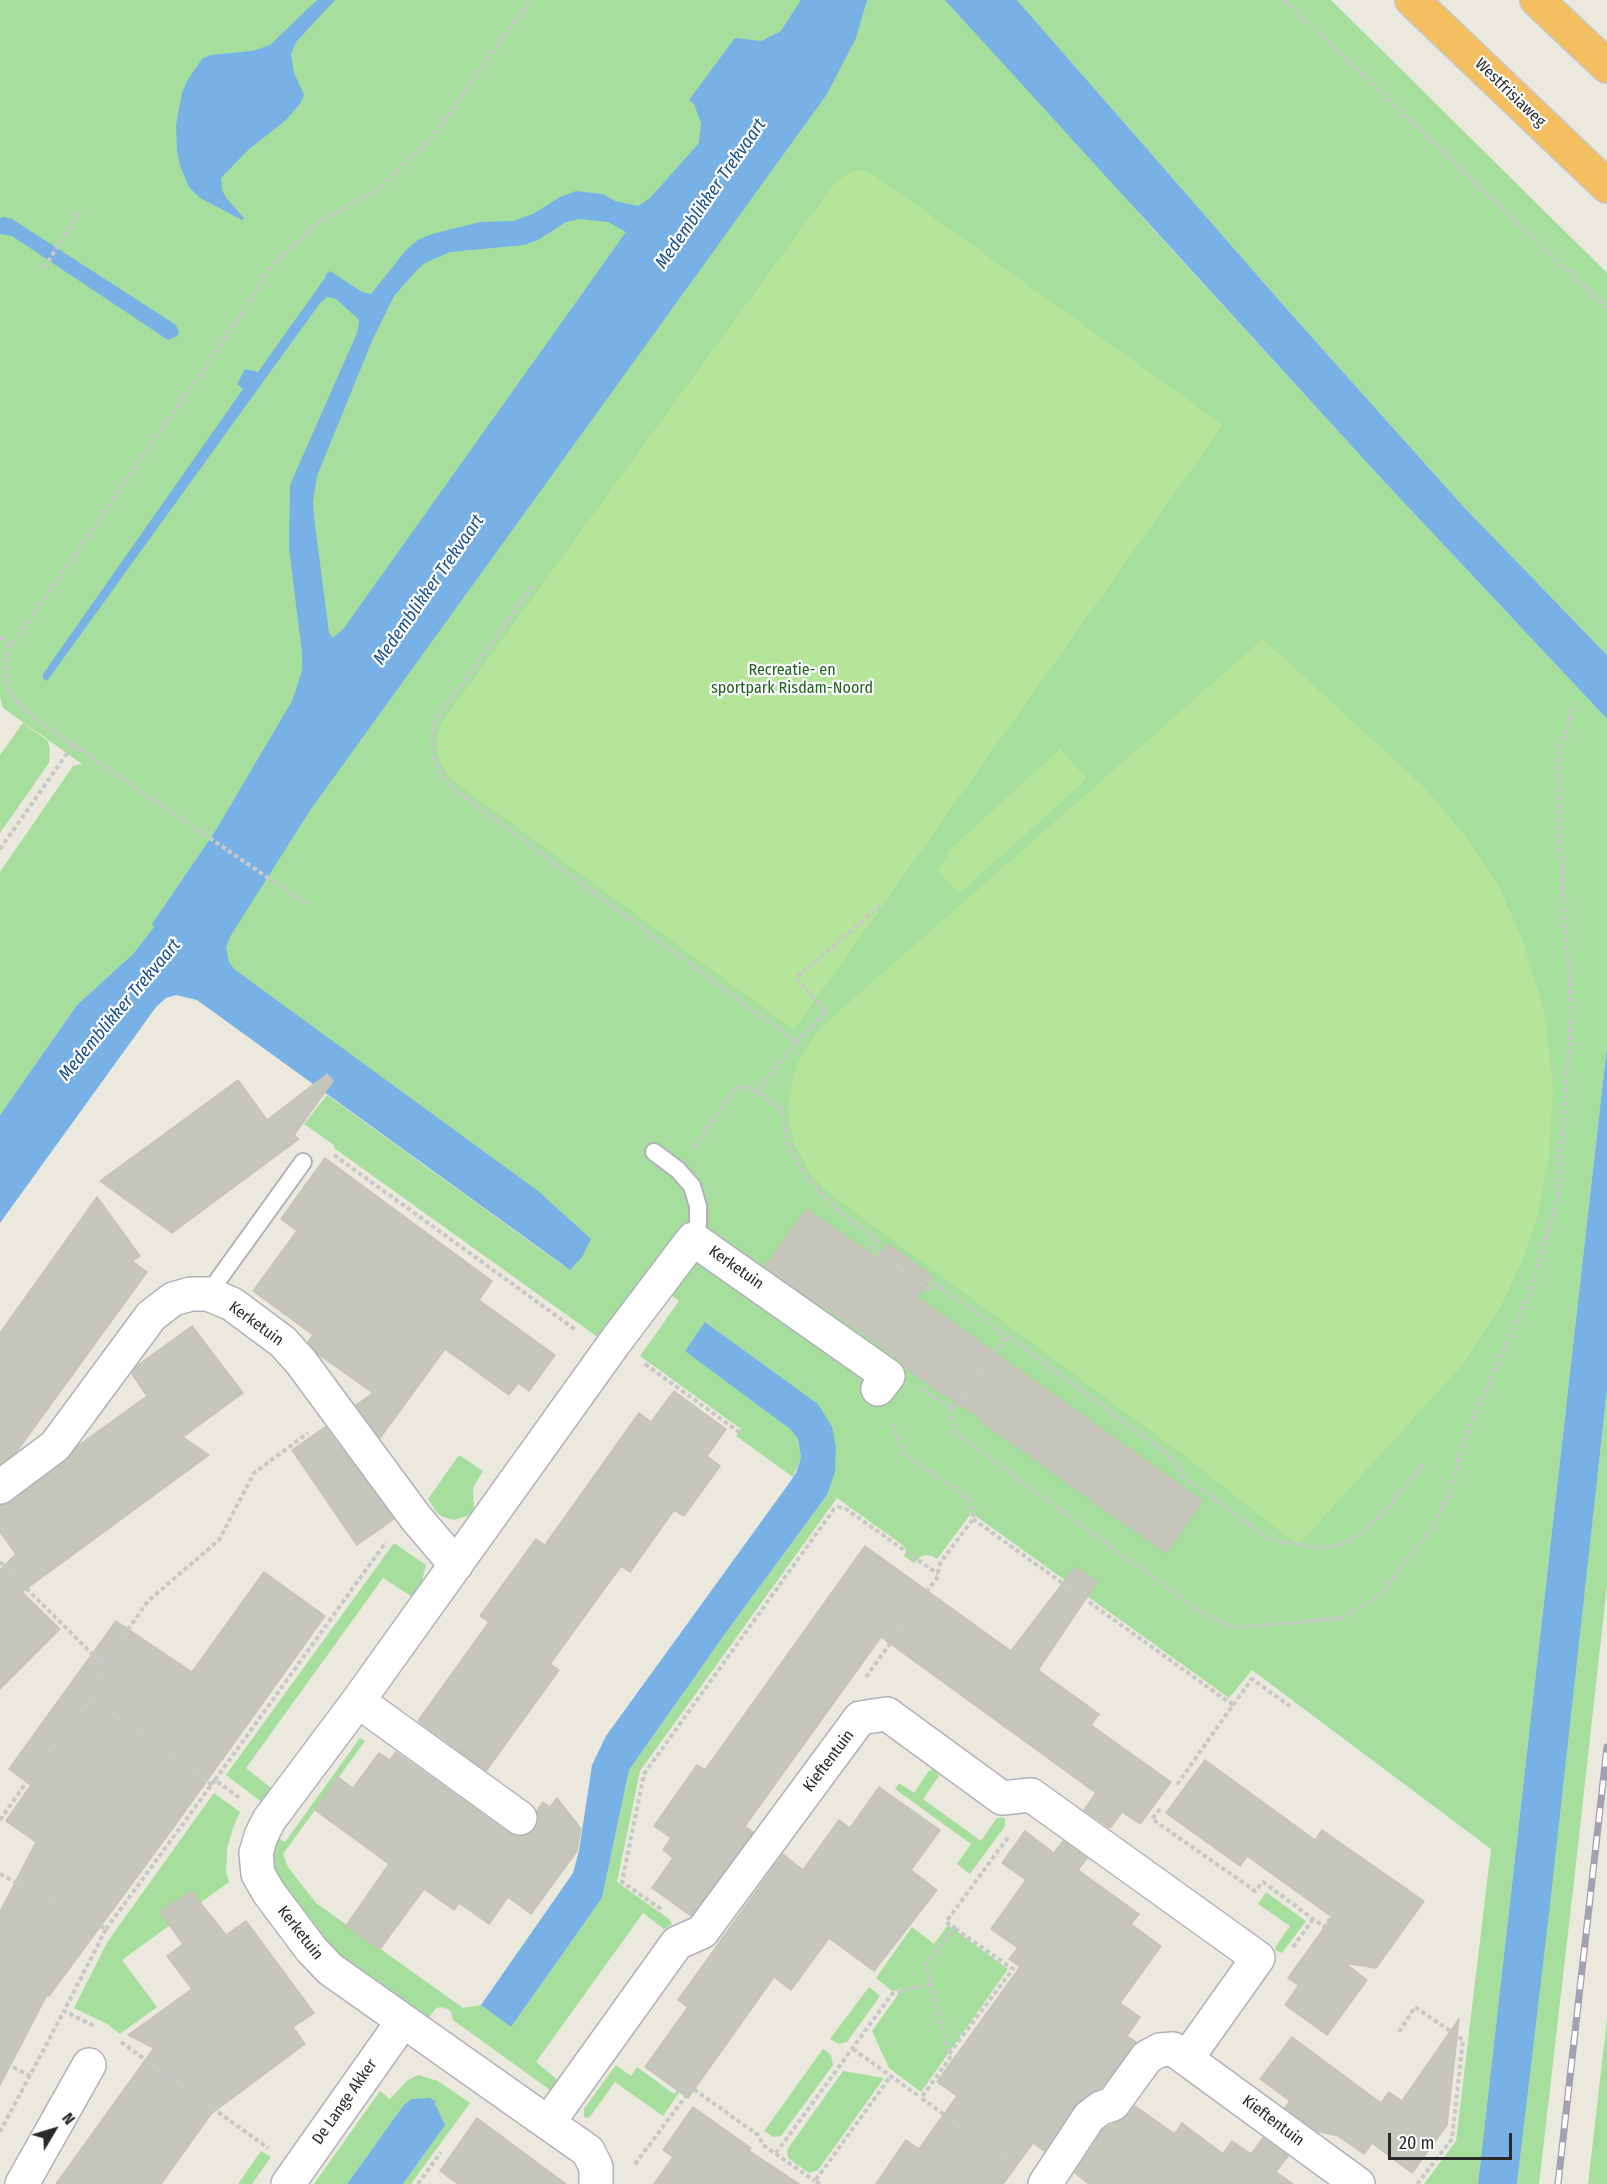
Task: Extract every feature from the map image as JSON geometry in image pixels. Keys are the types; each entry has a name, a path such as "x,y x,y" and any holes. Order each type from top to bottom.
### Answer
{"highway":[{"name":"Westfrisiaweg","path":"1412,0 1607,186"},
{"path":"1537,0 1607,66"}],"street":[{"name":"Kerketuin","path":"548,2123 330,1969 311,1949 269,1893 258,1874 256,1853 261,1836 269,1820 358,1701 611,1348 693,1239 883,1382"},
{"name":"Kerketuin","path":"0,1487 56,1446 151,1316 173,1299 191,1294 208,1294 232,1304 283,1341 416,1518 456,1565"},
{"path":"358,1701 520,1818"},
{"name":"Kieftentuin","path":"548,2123 677,1943 702,1932 860,1718 887,1714 1002,1798 1031,1796 1036,1799"},
{"path":"1036,1799 1258,1958 1188,2058"},
{"name":"De Lange Akker","path":"293,2177 403,2021"},
{"name":"Kieftentuin","path":"1045,2184 1089,2117 1101,2108 1113,2104 1147,2057 1160,2050 1173,2049 1358,2184"},
{"path":"22,2184 89,2066"},
{"path":"548,2123 588,2151 596,2176"}],"lane":[{"path":"654,1152 678,1170 692,1186 698,1206 698,1224 693,1239"},
{"path":"208,1294 303,1162"}],"path":[{"path":"308,904 33,717 15,700 6,681 5,664 11,646 238,319 272,265 320,222 381,186 432,138 530,0"},
{"path":"1284,0 1607,308"},
{"path":"44,268 80,211"},
{"path":"533,586 436,720 432,734 433,753 444,778 451,787 796,1042"},
{"path":"0,637 11,646"},
{"path":"951,1408 954,1432 1199,1611 1233,1628 1343,1618 1380,1595 1430,1530 1448,1497 1466,1434 1528,1297 1557,1202 1572,1011 1563,902 1558,757 1575,702"},
{"path":"0,849 73,745"},
{"path":"758,1092 796,1042 826,1012 796,978 880,906"},
{"path":"678,1170 733,1092 739,1087 750,1087 779,1108 790,1149 807,1178 844,1216 878,1239 873,1247 930,1290 935,1283 1169,1455 1184,1478 1271,1540 1313,1547 1344,1545 1386,1510 1423,1465"},
{"path":"303,1162 312,1168 325,1150 611,1348 739,1432"},
{"path":"927,1591 937,1578 940,1563 974,1520 972,1501 904,1454 883,1382 896,1372 951,1408 958,1406 1007,1336"},
{"path":"0,1820 44,1757 93,1699 106,1661 148,1601 219,1540 254,1473 338,1412"},
{"path":"696,1934 622,1882 644,1774 834,1509 838,1507 846,1509 938,1574"},
{"path":"0,2132 106,1929 388,1539 416,1518"},
{"path":"974,1520 1233,1705"},
{"path":"0,1562 105,1667"},
{"path":"860,1718 846,1707 911,1614"},
{"path":"1176,1786 1252,1679 1290,1706"},
{"path":"93,1699 212,1785"},
{"path":"215,1780 269,1820"},
{"path":"949,2055 1013,1969 946,1922 1036,1799"},
{"path":"1160,1809 1152,1819 1255,1891 1263,1882 1324,1927 1350,1891"},
{"path":"0,1874 106,1929"},
{"path":"921,2098 950,2058 926,1965 954,1928"},
{"path":"776,2153 892,1994 931,1983"},
{"path":"1399,2032 1415,2007 1464,2040 1452,2139 1417,2184"},
{"path":"64,2011 104,2031"},
{"path":"119,2041 293,2177"},
{"path":"853,2049 974,2136"},
{"path":"0,2061 30,2076"},
{"path":"596,2176 620,2184 692,2088 758,2134 763,2145 817,2182 890,2077"},
{"path":"417,2184 441,2152"},
{"path":"990,2184 1007,2159"}],"green space":[{"name":"Recreatie- en sportpark Risdam-Noord","path":"0,0 961,0 1144,219 1379,476 1607,719 1607,1046 1478,2184 1424,2184 1456,2141 1491,1849 1252,1670 1229,1698 970,1512 937,1559 926,1555 914,1563 904,1556 906,1550 904,1546 837,1498 640,1771 617,1882 669,1919 672,1924 664,1929 643,1913 536,2062 560,2082 554,2088 550,2090 453,2020 448,2009 440,2007 435,2009 428,2019 342,1958 332,1949 277,1878 271,1864 276,1836 285,1842 360,1738 365,1741 283,1854 288,1867 316,1903 463,2008 481,2005 511,2027 602,1898 629,1770 827,1495 819,1405 705,1322 686,1351 790,1429 798,1439 801,1457 793,1477 736,1436 741,1429 640,1356 679,1301 645,1276 599,1338 334,1148 334,1145 304,1124 327,1095 569,1270 214,956 205,846 153,924 154,927 133,954 77,1005 0,1115 0,872 73,766 82,764 3,708 0,696"},
{"path":"1017,0 1331,0 1607,273 1607,655 1461,504 1285,307"},
{"path":"852,171 864,171 876,176 1223,425 794,1030 451,779 437,751 437,738 442,722 823,199 837,181"},
{"path":"1263,639 1424,787 1466,837 1499,887 1523,941 1545,1014 1553,1091 1549,1156 1537,1218 1523,1259 1501,1306 1465,1362 1301,1542 1294,1542 1182,1454 825,1190 811,1175 795,1146 789,1122 788,1103 796,1066 820,1028"},
{"path":"23,723 48,741 49,763 0,833 0,755"},
{"path":"1060,749 1087,779 959,894 937,869 950,857 946,853"},
{"path":"1607,1390 1607,1585 1575,1872 1539,2184 1517,2184"},
{"path":"459,1455 483,1471 473,1488 474,1510 467,1516 454,1520 437,1513 428,1499"},
{"path":"394,1543 426,1565 422,1581 414,1595 411,1596 383,1578 246,1768 271,1788 263,1803 226,1775"},
{"path":"932,1769 936,1770 939,1776 923,1799 981,1841 996,1819 1001,1817 1005,1819 1005,1826 970,1874 957,1864 971,1844 895,1789 899,1783 914,1793"},
{"path":"214,1793 240,1812 227,1849 226,1871 229,1882 122,1960 157,2007 120,2034 107,2024 74,2008 108,1941"},
{"path":"1266,1892 1306,1921 1282,1953 1275,1950 1276,1946 1290,1926 1258,1904"},
{"path":"948,1925 1008,1969 921,2092 889,2068 872,2031 902,1989 892,1991 876,1978 912,1927 934,1944"},
{"path":"869,1987 880,1996 847,2042 839,2044 830,2039"},
{"path":"1607,2020 1607,2184 1588,2184"},
{"path":"823,2049 831,2055 833,2065 781,2136 773,2137 764,2131"},
{"path":"616,2065 631,2076 637,2067 674,2094 678,2089 680,2091 663,2116 615,2082 592,2114 588,2118 584,2117 584,2109"},
{"path":"843,2071 884,2078 818,2170 809,2173 788,2158 787,2150"},
{"path":"418,2075 438,2081 470,2103 411,2184 403,2184 428,2149 429,2099 411,2099 403,2106 347,2184 314,2184 380,2091 390,2099 408,2080"},
{"path":"261,2151 271,2157 252,2184 238,2184"}],"water":[{"path":"317,0 335,0 296,42 291,54 294,73 304,95 300,104 286,120 248,150 221,178 222,190 226,198 244,218 242,220 200,198 189,187 180,166 177,151 176,125 182,93 202,59 210,55 252,51 270,45"},
{"name":"Medemblikker Trekvaart","path":"801,0 867,0 856,38 827,94 311,809 231,935 226,947 229,962 234,969 538,1191 591,1239 582,1257 570,1270 197,1000 176,995 166,998 156,1007 0,1223 0,1115 77,1005 133,954 154,927 152,924 216,830 292,701 302,671 302,653 289,548 290,485 357,333 359,320 336,299 327,297 320,303 47,681 43,678 43,674 243,389 237,384 245,369 258,372 326,274 330,271 362,292 371,294 407,249 418,240 432,234 480,222 513,221 533,214 560,197 576,191 603,194 615,201 638,206 650,198 699,143 701,123 694,104 689,100 735,38 761,41 781,31","holes":["580,219 608,222 626,232 344,628 333,638 329,633 314,517 313,501 317,476 372,341 394,296 425,263 450,252 524,245 538,240 566,222"]},
{"path":"945,0 1017,0 1285,307 1461,504 1607,655 1607,719 1379,476"},
{"path":"0,218 12,219 176,325 178,336 168,340 12,236 0,234"},
{"path":"1607,1046 1607,1390 1549,1913 1517,2184 1478,2184"},
{"path":"705,1322 818,1404 832,1427 836,1447 835,1472 827,1495 629,1770 602,1898 511,2027 481,2005 573,1873 579,1851 592,1765 606,1736 790,1482 796,1473 801,1457 798,1439 790,1429 685,1351"},
{"path":"430,2098 436,2102 445,2125 403,2184 347,2184 403,2106 411,2099"}],"building":[{"path":"327,1074 333,1081 294,1135 299,1139 172,1233 100,1181 238,1080 267,1120"},
{"path":"325,1158 492,1281 479,1300 555,1355 529,1391 518,1383 509,1395 445,1349 380,1438 356,1405 373,1393 318,1354 308,1342 313,1335 253,1291 297,1231 281,1219"},
{"path":"97,1197 140,1256 132,1261 147,1272 17,1451 0,1464 0,1333"},
{"path":"806,1209 877,1258 888,1244 933,1277 917,1297 1202,1501 1166,1553 982,1422 984,1420 903,1366 902,1361 765,1267"},
{"path":"192,1326 243,1393 183,1437 209,1455 22,1592 60,1629 0,1689 0,1570 16,1554 0,1532 0,1505 11,1502 66,1461 79,1445 147,1396 132,1374 138,1365"},
{"path":"674,1391 726,1429 707,1456 720,1466 684,1516 674,1510 630,1572 621,1566 550,1664 559,1670 486,1771 418,1721 489,1622 480,1616 536,1539 545,1545 639,1413 651,1422"},
{"path":"325,1427 394,1519 357,1545 292,1450"},
{"path":"865,1546 1011,1651 1075,1567 1097,1582 1038,1670 1099,1714 1091,1725 1171,1782 1140,1824 1122,1812 1110,1828 1084,1810 1096,1793 881,1637 745,1826 753,1832 691,1916 652,1888 673,1858 663,1850 671,1838 654,1826 697,1765 705,1770"},
{"path":"264,1572 325,1616 173,1828 49,1996 47,1995 0,2085 0,1912 36,1842 6,1821 31,1785 9,1769 116,1621 192,1672"},
{"path":"396,1752 509,1833 518,1837 527,1835 535,1829 539,1820 537,1811 543,1802 550,1807 557,1798 581,1829 577,1851 531,1914 508,1897 489,1924 459,1903 454,1910 424,1889 380,1949 346,1926 389,1864 315,1810 338,1777 353,1788 379,1753 390,1760"},
{"path":"1205,1760 1315,1840 1322,1830 1424,1901 1376,1968 1345,1963 1367,1980 1327,2035 1285,2005 1299,1985 1288,1978 1332,1917 1247,1856 1240,1866 1166,1813"},
{"path":"879,1787 940,1830 911,1870 937,1890 874,1971 829,1938 791,1990 774,1977 688,2098 645,2067 688,2007 678,2000 783,1854 803,1870 839,1820 850,1828"},
{"path":"1025,1831 1054,1853 1063,1841 1087,1858 1078,1870 1139,1914 1131,1924 1161,1946 1120,2003 1140,2017 1127,2036 1136,2042 1101,2088 1090,2093 1074,2106 1044,2151 1033,2143 1003,2184 876,2184 906,2140 919,2149 957,2096 937,2082 1020,1967 1009,1959 1018,1948 991,1929 1026,1880 1002,1863"},
{"path":"191,1891 226,1935 246,1921 314,2013 293,2027 305,2044 211,2114 161,2184 56,2184 154,2048 128,2035 192,1989 167,1956 183,1944 160,1912"},
{"path":"1459,2019 1447,2125 1412,2173 1372,2143 1364,2154 1338,2136 1317,2131 1285,2108 1290,2101 1260,2079 1292,2037 1381,2103 1389,2092 1402,2101"},
{"path":"1135,2106 1175,2134 1182,2123 1223,2154 1232,2141 1251,2154 1263,2138 1288,2156 1276,2172 1293,2184 1089,2184 1075,2173 1103,2130 1128,2115"},
{"path":"693,2107 751,2148 749,2151 799,2184 654,2184 673,2157 663,2150"},
{"path":"477,2118 566,2184 458,2184 440,2171"}],"railway":[{"path":"1558,2184 1607,1747"}]}
